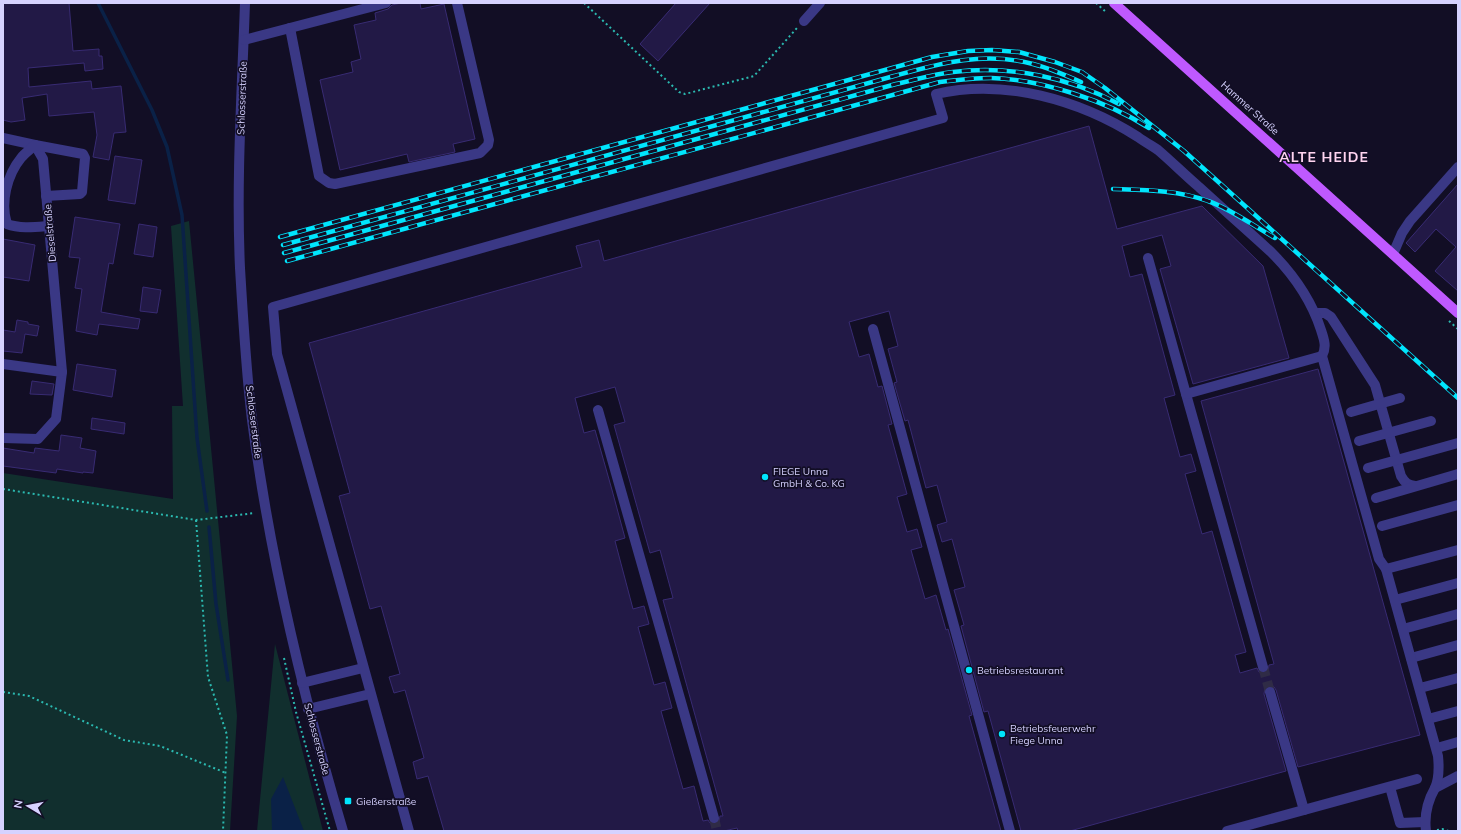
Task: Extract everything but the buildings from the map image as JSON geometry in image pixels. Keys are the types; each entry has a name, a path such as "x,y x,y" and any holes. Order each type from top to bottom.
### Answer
{"main road":[{"name":"Hammer Straße","path":"1114,3 1458,312"}],"street":[{"name":"Schlosserstraße","path":"245,3 239,210 240,266 245,350 252,420 280,583 308,709 343,831"},
{"path":"244,40 386,3"},
{"path":"290,28 319,176 329,183 335,184 480,152 488,145 489,140 457,3"},
{"path":"804,21 820,3"},
{"path":"409,831 277,354 273,307 943,118 936,94 956,90 979,89 1006,90 1036,95 1080,108 1120,126 1158,150 1266,247 1285,266 1298,282 1315,314 1325,346 1322,356 1379,559 1386,569 1437,748 1439,764 1435,788"},
{"path":"3,138 83,154 85,158 82,192 80,194 46,196"},
{"path":"35,145 21,158 12,172 6,186 4,216 7,224 12,226 49,226"},
{"name":"Dieselstraße","path":"3,438 38,439 56,419 62,372 43,158 35,145"},
{"path":"1393,254 1402,233 1410,221 1458,167"},
{"path":"1148,258 1262,667"},
{"path":"1315,314 1325,314 1331,317 1375,385 1388,433 1404,481 1408,485 1415,486"},
{"path":"873,329 1010,831"},
{"path":"1186,394 1322,356"},
{"path":"3,364 62,372"},
{"path":"1352,412 1400,398"},
{"path":"598,410 714,818"},
{"path":"1359,441 1431,421"},
{"path":"1368,468 1458,443"},
{"path":"1376,498 1458,474"},
{"path":"1382,526 1458,505"},
{"path":"1386,569 1458,550"},
{"path":"1395,600 1458,582"},
{"path":"1403,629 1458,614"},
{"path":"1411,658 1458,645"},
{"path":"302,682 363,668"},
{"path":"1420,688 1458,678"},
{"path":"1270,692 1304,810"},
{"path":"308,709 370,694"},
{"path":"1428,718 1458,711"},
{"path":"1437,748 1458,742"},
{"path":"1390,786 1400,823 1426,827 1427,804 1432,791 1458,776"},
{"path":"1227,831 1417,779"}],"path":[{"path":"584,3 679,92 685,94 754,76 804,21"},
{"path":"3,489 196,520 255,513"},
{"path":"196,520 208,677 227,735 223,831"},
{"path":"3,692 29,696 124,740 160,746 226,773"},
{"path":"1432,831 1442,829 1449,831"}],"green space":[{"path":"189,221 237,716 230,831 3,831 3,473 173,499 172,406 183,406 171,226"},
{"path":"275,644 323,831 257,831"}],"water":[{"path":"283,777 304,831 272,831 271,799"}],"waterway":[{"path":"98,3 152,110 167,147 182,215 197,438 207,511"},
{"path":"209,527 216,604 228,680"}],"tunnel":[{"path":"1263,667 1270,692"},
{"path":"714,818 717,831"}],"railway":[{"path":"280,237 932,57 968,51 992,50 1019,52 1055,62 1082,72 1105,88 1184,151 1458,398"},
{"path":"283,245 894,76 946,63 980,59 1015,60 1033,64 1081,82"},
{"path":"284,253 896,84 939,74 974,70 996,70 1038,75 1080,87 1119,104"},
{"path":"287,261 940,82 991,78 1031,82 1073,93 1094,101 1114,109 1149,128"},
{"path":"1113,189 1161,191 1197,197 1224,208 1275,238"}],"place":[{"name":"FIEGE Unna GmbH & Co. KG","path":"765,477"},
{"name":"Betriebsrestaurant","path":"969,670"},
{"name":"Betriebsfeuerwehr Fiege Unna","path":"1002,734"},
{"name":"Gießerstraße","path":"348,801"}],"district":[{"name":"ALTE HEIDE","path":"1324,157"}]}
